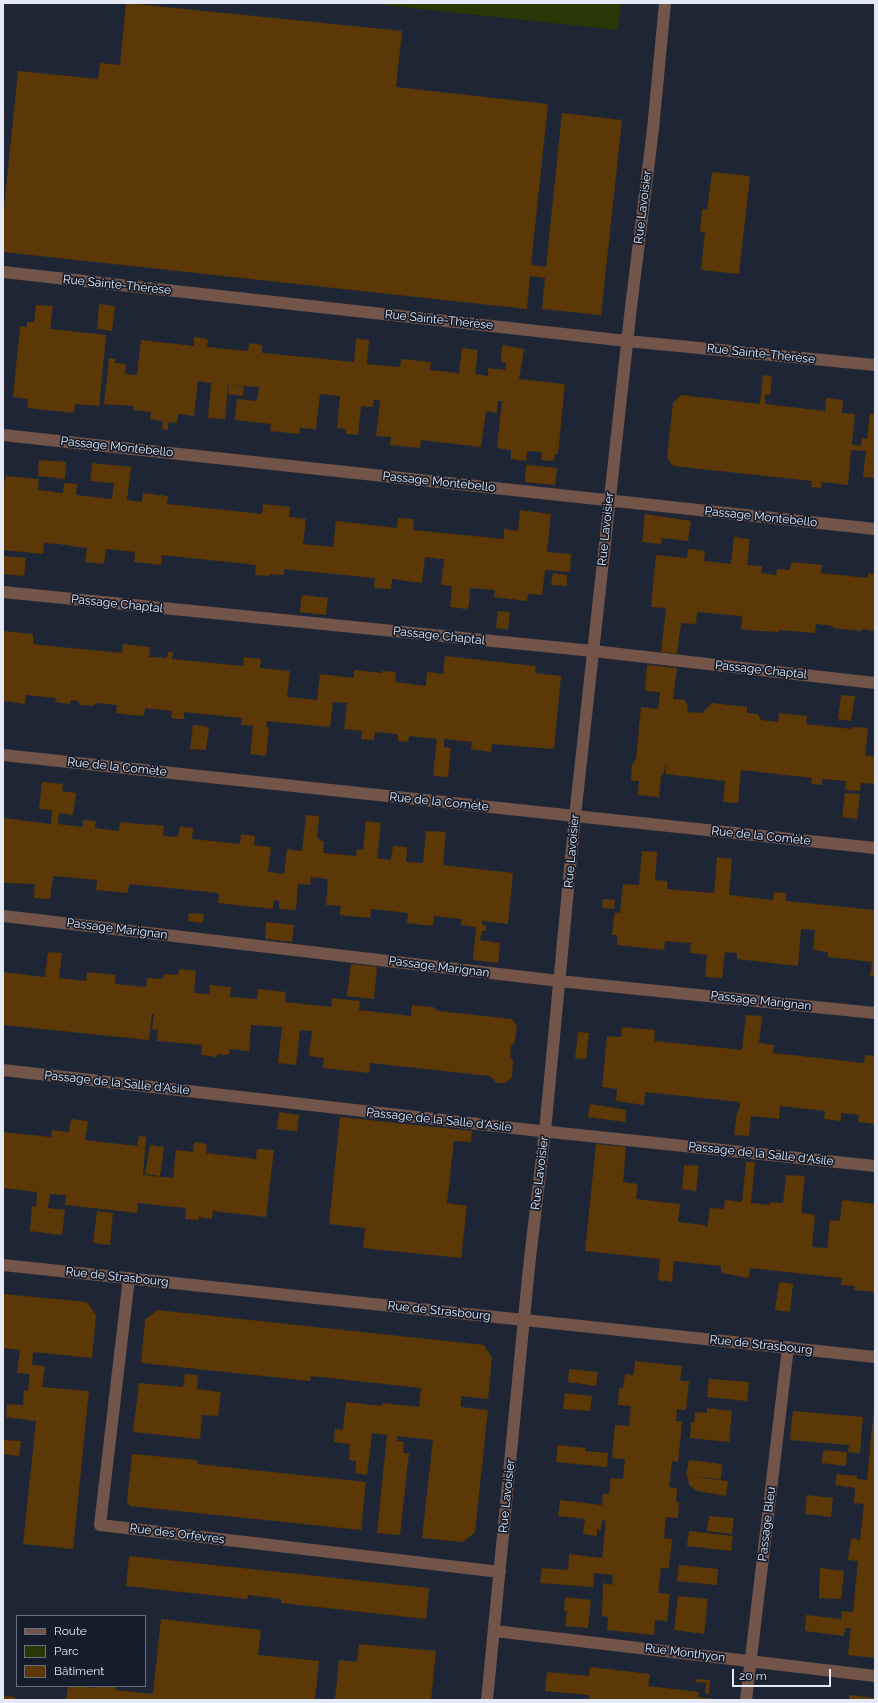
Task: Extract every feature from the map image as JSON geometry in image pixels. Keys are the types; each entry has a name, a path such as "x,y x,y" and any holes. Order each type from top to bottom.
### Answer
{"street":[{"name":"Rue Lavoisier","path":"488,1700 524,1320 545,1132 575,816 609,500 653,129 665,3"},
{"name":"Rue Sainte-Thérèse","path":"3,272 628,341 875,365"},
{"name":"Passage Montebello","path":"3,435 875,529"},
{"name":"Passage Chaptal","path":"3,592 593,651 875,683"},
{"name":"Rue de la Comète","path":"3,755 875,848"},
{"name":"Passage Marignan","path":"3,916 559,981 875,1013"},
{"name":"Passage de la Salle d'Asile","path":"3,1070 545,1132 875,1166"},
{"name":"Rue de Strasbourg","path":"3,1265 875,1357"},
{"name":"Rue des Orfèvres","path":"129,1278 100,1525 500,1572"},
{"name":"Passage Bleu","path":"746,1700 788,1347"},
{"name":"Rue Monthyon","path":"495,1631 875,1676"}],"green space":[{"path":"364,3 621,3 618,30"}],"building":[{"path":"126,3 402,31 396,87 548,104 531,265 546,267 562,113 622,120 601,315 542,309 545,278 530,276 527,309 3,252 3,218 18,71 98,79 100,63 120,65"},
{"path":"712,172 750,176 739,274 701,270 705,232 700,232 702,209 707,210"},
{"path":"99,304 115,306 112,331 97,329"},
{"path":"36,305 53,306 50,329 106,335 99,406 75,404 74,413 27,408 28,399 13,397 20,326 27,327 27,322 34,322"},
{"path":"194,337 208,339 207,347 248,351 249,343 262,345 263,353 354,362 356,339 369,340 367,364 400,367 401,359 431,362 430,370 459,373 462,348 478,350 475,374 488,376 488,368 505,370 506,362 501,362 502,345 524,349 519,379 565,384 558,454 555,454 554,461 541,460 542,452 527,451 526,461 511,459 511,450 497,448 502,401 498,401 497,413 486,411 481,447 421,440 420,448 390,445 391,437 376,436 380,400 374,400 373,407 361,406 358,435 346,434 346,429 337,428 340,396 320,394 316,429 300,428 299,434 270,431 271,424 235,420 237,399 257,401 259,387 228,385 225,419 208,418 211,383 198,381 194,416 178,414 177,423 168,422 168,430 162,429 163,421 150,419 151,412 133,410 133,406 104,404 109,358 115,359 115,363 126,364 125,374 137,375 141,340 194,346"},
{"path":"763,375 772,376 770,395 765,395 765,404 825,411 826,398 843,400 842,413 855,414 852,444 861,446 862,438 867,439 870,414 875,414 875,478 863,477 866,451 851,450 848,485 822,482 821,488 811,487 812,481 673,466 667,458 673,403 681,395 760,404"},
{"path":"229,385 244,387 243,396 228,394"},
{"path":"39,460 66,462 65,479 38,476"},
{"path":"92,463 131,467 127,500 142,502 143,493 168,496 167,504 262,514 263,504 290,507 289,517 306,519 303,544 333,547 336,521 397,528 398,518 414,519 413,530 504,539 504,529 518,531 520,510 551,514 547,552 571,554 570,572 545,570 542,595 528,594 527,601 494,597 495,590 470,588 469,606 466,609 450,607 452,586 441,585 444,559 425,557 422,583 392,579 391,589 374,588 375,578 284,569 284,575 255,575 256,565 162,555 161,565 134,562 135,552 106,549 104,564 85,562 87,548 58,544 44,543 43,554 3,550 3,487 6,476 39,479 38,490 63,493 64,483 77,484 76,495 112,499 114,483 90,481"},
{"path":"526,465 557,468 555,485 525,482"},
{"path":"645,514 691,521 688,541 662,538 661,544 642,542"},
{"path":"734,537 750,539 747,565 762,566 761,573 776,575 777,569 790,570 791,562 822,565 821,573 868,578 868,573 875,574 875,631 833,628 833,626 816,624 815,633 779,630 779,632 759,631 741,629 742,616 697,612 696,624 681,623 677,654 661,652 666,608 651,607 656,555 687,558 688,549 705,551 704,561 731,564"},
{"path":"3,556 26,558 24,576 3,574"},
{"path":"553,573 567,575 567,586 551,585"},
{"path":"302,595 328,598 326,615 300,612"},
{"path":"498,611 510,612 508,629 496,628"},
{"path":"3,631 33,634 33,644 50,646 122,653 123,644 150,647 149,657 167,658 168,652 173,652 172,659 243,666 244,657 261,659 260,668 290,671 287,697 317,700 320,674 354,678 354,670 382,673 382,671 396,672 395,682 426,686 427,672 443,674 445,656 536,666 535,673 561,676 554,749 492,744 491,752 471,749 472,742 444,739 444,747 451,748 448,777 433,776 437,739 409,736 408,742 398,741 398,734 375,732 374,740 361,739 362,731 344,729 347,703 333,702 330,727 267,721 266,727 269,728 266,756 250,754 253,726 241,725 242,718 184,712 184,719 177,719 171,718 172,711 145,708 144,716 131,715 116,713 117,705 96,703 94,706 80,705 78,701 71,700 70,704 55,702 56,698 26,695 25,704 3,701"},
{"path":"647,665 677,668 673,699 685,700 688,706 687,712 702,713 712,703 747,707 747,713 758,714 761,720 778,722 779,713 807,716 806,724 851,729 852,727 868,728 865,755 875,757 875,784 861,783 860,791 845,790 846,781 822,779 822,785 811,784 812,778 741,770 738,803 723,802 725,781 665,774 667,762 661,776 659,797 638,795 639,781 631,781 632,765 636,759 641,707 658,709 660,692 645,691"},
{"path":"841,695 855,696 851,721 838,719"},
{"path":"193,725 209,727 206,750 190,749"},
{"path":"42,782 63,784 62,791 76,793 73,815 59,813 58,824 83,827 83,820 96,821 95,828 119,831 120,822 149,824 164,826 163,836 178,837 180,827 193,828 192,839 240,844 241,834 255,836 254,845 271,847 268,872 284,874 287,849 302,851 306,815 319,816 317,838 324,842 323,853 356,856 357,849 363,850 366,821 381,823 377,858 391,860 393,846 407,847 406,862 423,863 426,831 446,832 443,865 513,873 508,924 482,921 482,925 486,925 486,931 482,931 480,940 500,943 498,963 473,960 476,927 461,925 462,919 434,916 433,926 407,923 408,913 371,909 370,918 340,915 341,906 326,905 328,879 311,877 310,885 298,884 296,910 279,909 279,901 274,900 273,909 218,903 219,893 129,884 128,893 96,890 97,880 53,876 50,899 34,898 35,884 3,883 3,818 51,824 52,810 39,809"},
{"path":"845,793 860,794 857,819 842,817"},
{"path":"642,851 657,852 655,880 667,881 667,889 714,893 717,857 732,859 729,895 773,900 774,892 786,893 786,901 875,910 875,976 870,976 872,962 828,957 828,952 813,950 815,930 801,929 798,966 737,959 737,953 725,952 722,978 705,977 707,955 690,953 691,943 665,941 664,950 617,945 617,935 612,935 615,912 620,913 623,884 639,885"},
{"path":"603,899 615,900 614,909 602,908"},
{"path":"189,913 204,914 203,923 188,921"},
{"path":"266,922 294,925 292,942 265,939"},
{"path":"48,952 62,953 59,978 86,981 87,972 116,975 115,984 146,987 147,978 163,979 164,974 178,975 179,969 196,971 194,993 209,994 210,985 231,987 230,997 257,999 258,989 286,992 285,1002 331,1007 332,998 360,1001 359,1010 411,1016 412,1005 433,1007 438,1011 512,1019 517,1026 515,1042 511,1046 510,1057 513,1061 512,1078 505,1083 497,1083 490,1076 370,1063 369,1073 323,1068 324,1058 309,1056 312,1031 300,1030 296,1065 278,1063 282,1027 251,1025 249,1051 230,1049 229,1055 217,1054 217,1057 201,1055 202,1045 157,1041 158,1030 152,1029 154,1014 152,1014 149,1040 3,1025 3,972 45,977"},
{"path":"351,964 377,967 374,999 347,996"},
{"path":"746,1015 762,1016 759,1043 774,1045 773,1053 864,1063 865,1055 875,1056 875,1124 858,1122 859,1115 841,1113 841,1121 824,1119 825,1111 780,1106 779,1119 751,1116 749,1136 734,1135 740,1102 645,1092 644,1105 616,1101 617,1089 602,1087 607,1036 621,1037 622,1027 655,1030 654,1041 742,1050"},
{"path":"578,1032 589,1033 586,1059 575,1058"},
{"path":"590,1104 626,1110 625,1122 588,1117"},
{"path":"279,1112 299,1115 297,1131 277,1129"},
{"path":"340,1117 472,1131 471,1142 454,1141 447,1203 467,1206 461,1258 363,1248 365,1228 329,1224"},
{"path":"71,1119 88,1121 85,1140 137,1146 139,1136 146,1137 143,1175 173,1178 176,1150 193,1152 194,1142 207,1144 206,1153 256,1159 257,1149 274,1150 266,1217 213,1211 212,1219 199,1217 199,1220 185,1219 186,1208 138,1203 137,1213 65,1205 66,1195 50,1194 48,1208 65,1210 62,1235 30,1231 32,1206 36,1207 37,1192 3,1188 3,1132 51,1137 52,1130 69,1132"},
{"path":"596,1144 626,1147 623,1182 638,1184 636,1199 680,1204 678,1222 704,1225 707,1228 710,1208 724,1209 725,1200 742,1202 746,1162 755,1162 751,1203 770,1205 770,1202 783,1203 786,1175 805,1176 801,1213 815,1215 812,1247 827,1248 830,1220 840,1221 842,1200 875,1204 875,1292 854,1290 855,1286 841,1285 842,1278 750,1268 749,1278 721,1273 721,1266 674,1261 672,1282 658,1280 660,1259 585,1251"},
{"path":"150,1145 164,1147 160,1176 145,1174"},
{"path":"684,1165 699,1166 696,1191 682,1189"},
{"path":"97,1211 113,1213 110,1245 93,1243"},
{"path":"779,1282 793,1284 790,1312 775,1310"},
{"path":"3,1294 87,1302 96,1315 92,1358 33,1352 32,1365 45,1366 42,1387 89,1391 73,1549 23,1544 36,1421 6,1417 7,1404 23,1405 24,1390 28,1391 30,1374 17,1373 20,1350 3,1348"},
{"path":"157,1310 484,1345 492,1358 488,1399 461,1396 461,1407 488,1410 475,1532 463,1542 422,1538 433,1440 397,1436 397,1441 404,1442 403,1453 409,1453 400,1535 377,1533 387,1435 372,1433 367,1475 355,1473 356,1461 349,1460 350,1444 334,1442 335,1429 343,1430 346,1402 382,1406 383,1403 419,1407 421,1388 311,1376 310,1381 141,1363 145,1320"},
{"path":"635,1361 682,1366 680,1381 689,1381 686,1410 677,1409 676,1421 682,1421 681,1433 678,1462 672,1461 669,1487 677,1488 676,1502 679,1502 678,1518 666,1517 664,1538 672,1539 669,1568 661,1568 658,1593 670,1594 667,1621 655,1620 654,1635 607,1630 608,1617 602,1616 603,1583 612,1585 613,1575 594,1573 593,1587 540,1583 542,1568 568,1570 569,1554 602,1558 606,1521 602,1520 601,1530 597,1529 597,1536 583,1534 585,1519 558,1516 560,1500 602,1505 603,1494 609,1494 611,1478 623,1479 625,1459 612,1458 615,1425 629,1426 631,1406 618,1405 619,1388 623,1388 625,1374 634,1375"},
{"path":"569,1369 598,1372 596,1386 568,1382"},
{"path":"185,1374 198,1375 197,1389 221,1392 218,1416 202,1415 200,1439 133,1432 139,1383 183,1387"},
{"path":"709,1379 749,1382 747,1401 707,1397"},
{"path":"565,1393 592,1396 590,1411 563,1409"},
{"path":"707,1408 732,1411 729,1442 690,1438 691,1422 694,1423 695,1412 707,1413"},
{"path":"874,1409 875,1658 848,1655 851,1628 845,1628 844,1636 805,1631 806,1615 841,1619 842,1611 853,1612 858,1561 848,1560 851,1538 860,1540 864,1504 854,1503 855,1488 835,1485 837,1474 857,1476 857,1479 867,1480"},
{"path":"793,1411 863,1417 860,1453 848,1452 849,1445 790,1440"},
{"path":"3,1440 21,1441 19,1456 3,1454"},
{"path":"558,1445 586,1448 585,1451 608,1453 607,1467 556,1462"},
{"path":"823,1450 847,1452 846,1466 822,1463"},
{"path":"132,1454 197,1460 197,1464 366,1482 361,1530 130,1506 127,1502"},
{"path":"689,1460 722,1464 721,1479 686,1476"},
{"path":"688,1476 728,1481 726,1496 697,1491 689,1485"},
{"path":"807,1495 833,1498 831,1517 805,1514"},
{"path":"709,1516 734,1518 732,1534 707,1531"},
{"path":"689,1531 733,1536 731,1551 687,1546"},
{"path":"129,1556 429,1588 426,1619 281,1603 281,1599 248,1595 247,1599 126,1586"},
{"path":"679,1565 718,1569 717,1585 677,1581"},
{"path":"820,1568 844,1571 841,1599 819,1598"},
{"path":"678,1596 708,1599 704,1634 674,1630"},
{"path":"565,1597 591,1600 588,1628 565,1626 567,1611 564,1611"},
{"path":"161,1619 261,1630 258,1655 319,1661 315,1700 66,1700 68,1687 116,1687 115,1690 153,1694"},
{"path":"359,1644 436,1651 431,1700 335,1700 339,1660 357,1662"},
{"path":"590,1667 650,1674 648,1686 699,1692 698,1697 716,1699 589,1700 589,1695 545,1691 547,1672 589,1676"},
{"path":"696,1679 710,1680 709,1694 705,1693 706,1683 696,1682"},
{"path":"849,1695 875,1698 875,1700 849,1700"},
{"path":"3,1696 15,1697 15,1700 3,1700"}]}
